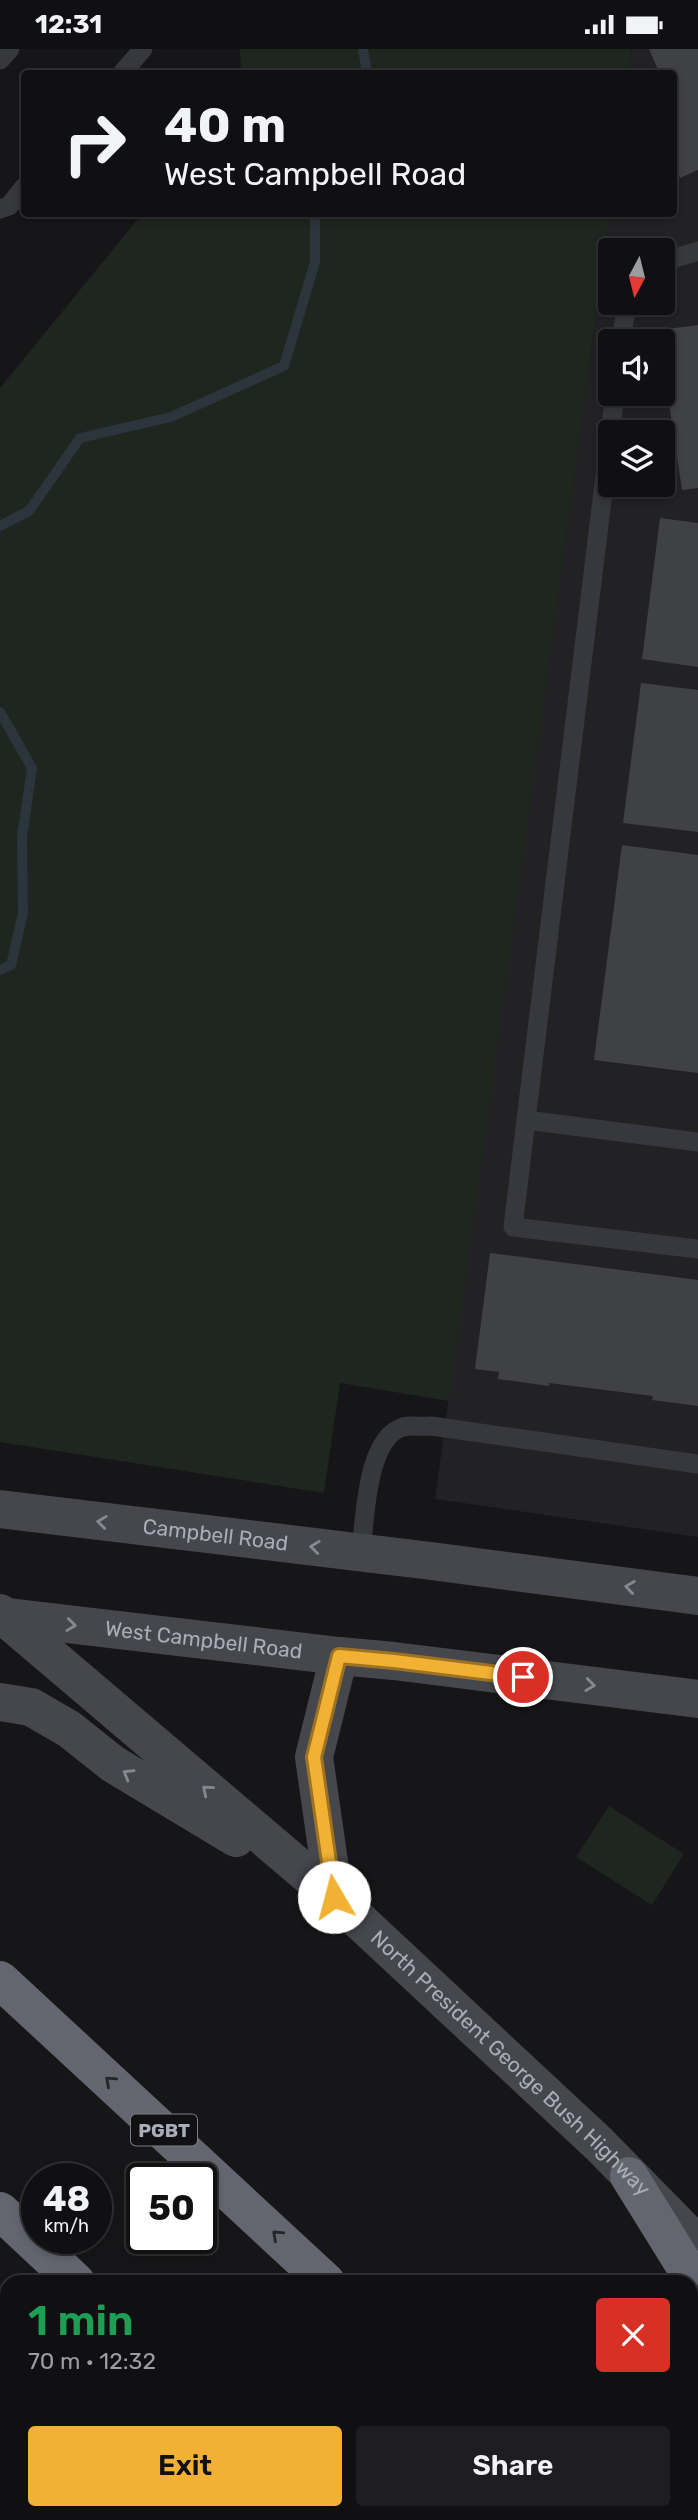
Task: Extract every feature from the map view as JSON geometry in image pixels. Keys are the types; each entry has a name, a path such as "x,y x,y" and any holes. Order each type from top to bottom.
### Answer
{"highway":[{"name":"PGBT","path":"0,1980 318,2275"},
{"path":"629,2176 692,2275"},
{"path":"0,2211 69,2275"}],"main road":[{"name":"Campbell Road","path":"0,1510 361,1552 698,1597"},
{"name":"West Campbell Road","path":"1,1615 698,1699"},
{"name":"North President George Bush Highway","path":"1,1615 334,1897 599,2144 698,2245"},
{"path":"334,1897 314,1757 339,1656"},
{"path":"0,1703 31,1707 69,1729 113,1764 334,1897"}],"lane":[{"path":"0,60 10,49"},
{"path":"125,70 143,49"},
{"path":"0,209 9,206 21,191"},
{"path":"676,258 698,251"},
{"path":"614,406 513,1227 698,1249"},
{"path":"526,1120 698,1142"},
{"path":"361,1552 370,1486 380,1445 401,1428 431,1426 698,1464"}],"shaded area":[{"path":"240,49 632,49 629,70 241,70"},
{"path":"632,49 698,49 698,1537 435,1499 598,302 598,315 676,315 676,238 607,238 610,217 677,217 677,70 629,70"},
{"path":"140,217 610,217 607,238 598,238 598,302 449,1401 340,1383 324,1493 0,1442 0,388"},
{"path":"609,1806 684,1854 652,1905 576,1857"}],"building":[{"path":"649,49 698,49 698,170 680,178 677,171 677,70 658,70"},
{"path":"698,325 698,488 682,490 675,443 675,420 672,420 669,406 675,406 675,329 667,329"},
{"path":"660,518 698,523 698,667 642,659"},
{"path":"641,683 698,690 698,832 623,823"},
{"path":"622,845 698,855 698,1073 594,1060"},
{"path":"490,1253 698,1280 698,1406 652,1400 653,1396 498,1379 499,1372 475,1369"}],"waterway":[{"path":"363,49 366,70"},
{"path":"0,526 29,511 80,438 171,417 284,366 315,262 315,217"},
{"path":"0,712 32,768 22,837 23,913 11,965 0,970"}],"route":[{"path":"334,1897 314,1757 339,1656 523,1677"}]}
